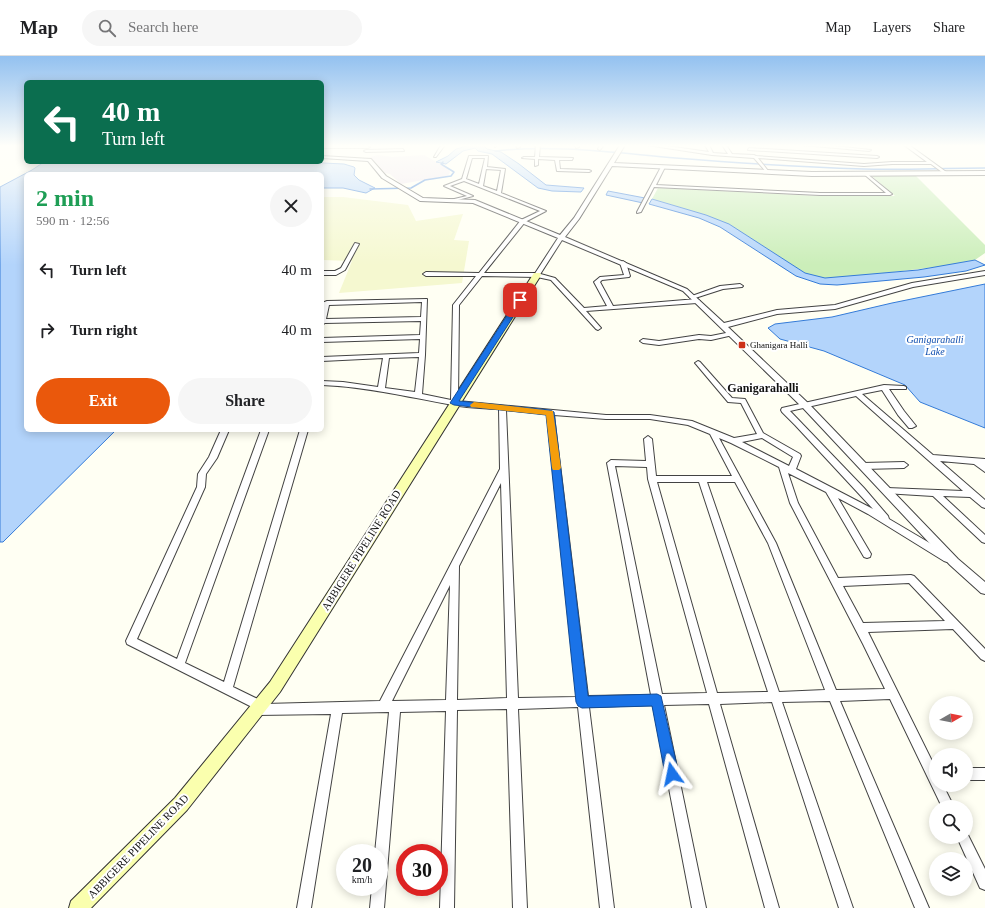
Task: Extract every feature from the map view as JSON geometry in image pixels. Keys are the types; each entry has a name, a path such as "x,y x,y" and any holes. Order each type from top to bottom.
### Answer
{"main road":[{"name":"ABBIGERE PIPELINE ROAD","path":"78,908 181,804 274,687 537,275"}],"street":[{"path":"397,185 425,201 477,202 562,236 685,290 806,406 954,562 985,589"},
{"path":"450,185 446,186 471,196 452,201"},
{"path":"454,403 456,305 523,221 544,211 477,185"},
{"path":"499,193 500,185"},
{"name":"ABBIGERE PIPELINE ROAD","path":"537,275 562,236 576,219 597,185"},
{"path":"639,212 653,186 820,194 890,194 879,185"},
{"path":"324,273 340,272 357,244"},
{"path":"611,308 597,282 600,280 627,276 623,263"},
{"path":"722,326 777,312 835,307 912,285 985,273"},
{"path":"426,274 537,275 553,279 598,328"},
{"path":"583,310 695,299 722,287 740,286"},
{"path":"325,303 425,300 418,395"},
{"path":"324,322 424,319"},
{"path":"643,341 659,342 699,337 711,338 732,334"},
{"path":"324,340 423,337"},
{"path":"324,359 422,356"},
{"path":"381,390 386,357"},
{"path":"698,363 730,400 743,400 761,435"},
{"path":"324,383 343,384 418,395 454,403 606,417 650,417 689,424 734,441 829,490 871,512 954,562"},
{"path":"890,523 872,501 809,438 785,410 884,387 904,388"},
{"path":"884,387 901,413 912,426"},
{"path":"858,394 985,505"},
{"path":"502,408 520,908"},
{"path":"550,412 582,702 607,908"},
{"path":"224,432 213,458 202,474 201,487 131,641 228,690 257,708 389,707 893,694"},
{"path":"179,666 265,432"},
{"path":"228,690 303,432"},
{"path":"713,433 772,544 833,696 922,908"},
{"path":"734,441 763,435 797,456 790,470"},
{"path":"648,438 652,479 772,908"},
{"path":"931,458 985,462"},
{"path":"976,461 985,469"},
{"path":"650,464 611,463 699,908"},
{"path":"863,466 904,465"},
{"path":"782,466 794,503 860,628 929,765"},
{"path":"381,844 389,707 455,563 504,468"},
{"path":"652,479 738,479"},
{"path":"702,479 846,908"},
{"path":"829,490 867,554"},
{"path":"887,491 972,494"},
{"path":"935,492 985,540"},
{"path":"447,908 453,705 455,563"},
{"path":"836,582 911,579 985,656"},
{"path":"860,628 955,625"},
{"path":"304,908 337,711"},
{"path":"973,774 985,774"},
{"path":"966,844 985,883"},
{"path":"377,908 378,896"}],"green space":[{"path":"882,185 925,185 985,245 985,253 975,260 953,265 842,278 821,278 805,273 729,224 706,215 652,199 658,188 818,196 895,196"},
{"path":"324,197 343,197 408,205 416,221 463,214 454,240 469,241 462,283 339,293 352,261 324,260"}],"water":[{"path":"4,185 24,185 24,432 114,432 3,542 0,542 0,187"},
{"path":"324,185 369,185 375,188 366,193 343,188 324,188"},
{"path":"534,185 584,188 581,192 552,191 538,188"},
{"path":"608,191 645,198 643,203 606,195"},
{"path":"652,199 706,215 729,224 805,273 825,278 918,270 975,260 985,265 966,271 924,277 837,285 820,284 796,276 720,227 699,218 649,204"},
{"name":"Ganigarahalli Lake","path":"985,284 985,428 920,402 905,385 824,351 780,339 768,328 775,324 832,317"}],"waterway":[{"path":"370,189 411,188 417,185"}],"slow traffic":[{"path":"474,405 550,412 556,468"}],"place":[{"name":"Ghanigara Halli","path":"742,345"}],"district":[{"name":"Ganigarahalli","path":"763,388"}],"route":[{"path":"520,300 454,403 550,412 582,702 657,700 672,774"}]}
